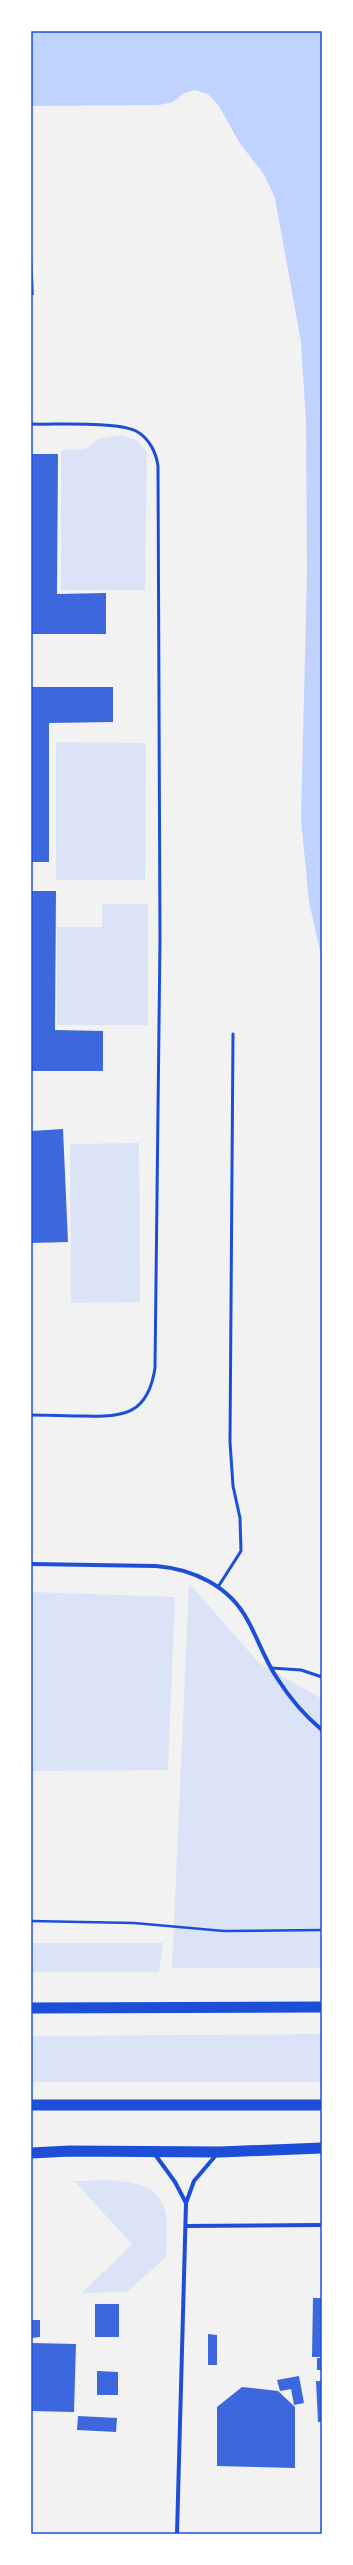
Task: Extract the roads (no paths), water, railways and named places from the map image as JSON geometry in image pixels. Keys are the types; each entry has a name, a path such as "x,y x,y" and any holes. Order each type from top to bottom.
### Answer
{"highway":[{"path":"31,2008 322,2007"},
{"path":"31,2104 322,2105"},
{"path":"31,2152 70,2150 154,2153 322,2148"}],"street":[{"path":"31,1564 174,1567 192,1572 218,1587 237,1604 248,1619 272,1668 291,1698 322,1730"},
{"path":"177,2534 186,2203 202,2170 220,2152"},
{"path":"154,2153 175,2182 186,2203"},
{"path":"186,2226 322,2225"}],"lane":[{"path":"31,424 125,428 144,437 156,455 158,466 160,939 155,1368 153,1384 145,1399 132,1410 116,1416 31,1415"},
{"path":"218,1587 239,1554 242,1538 240,1518 233,1486 230,1442 233,1034"},
{"path":"272,1668 301,1670 322,1677"}],"water":[{"path":"31,31 322,31 322,960 309,902 301,819 307,572 306,421 301,342 275,198 265,176 239,142 219,106 208,94 195,90 184,93 173,102 159,105 31,106"}]}
